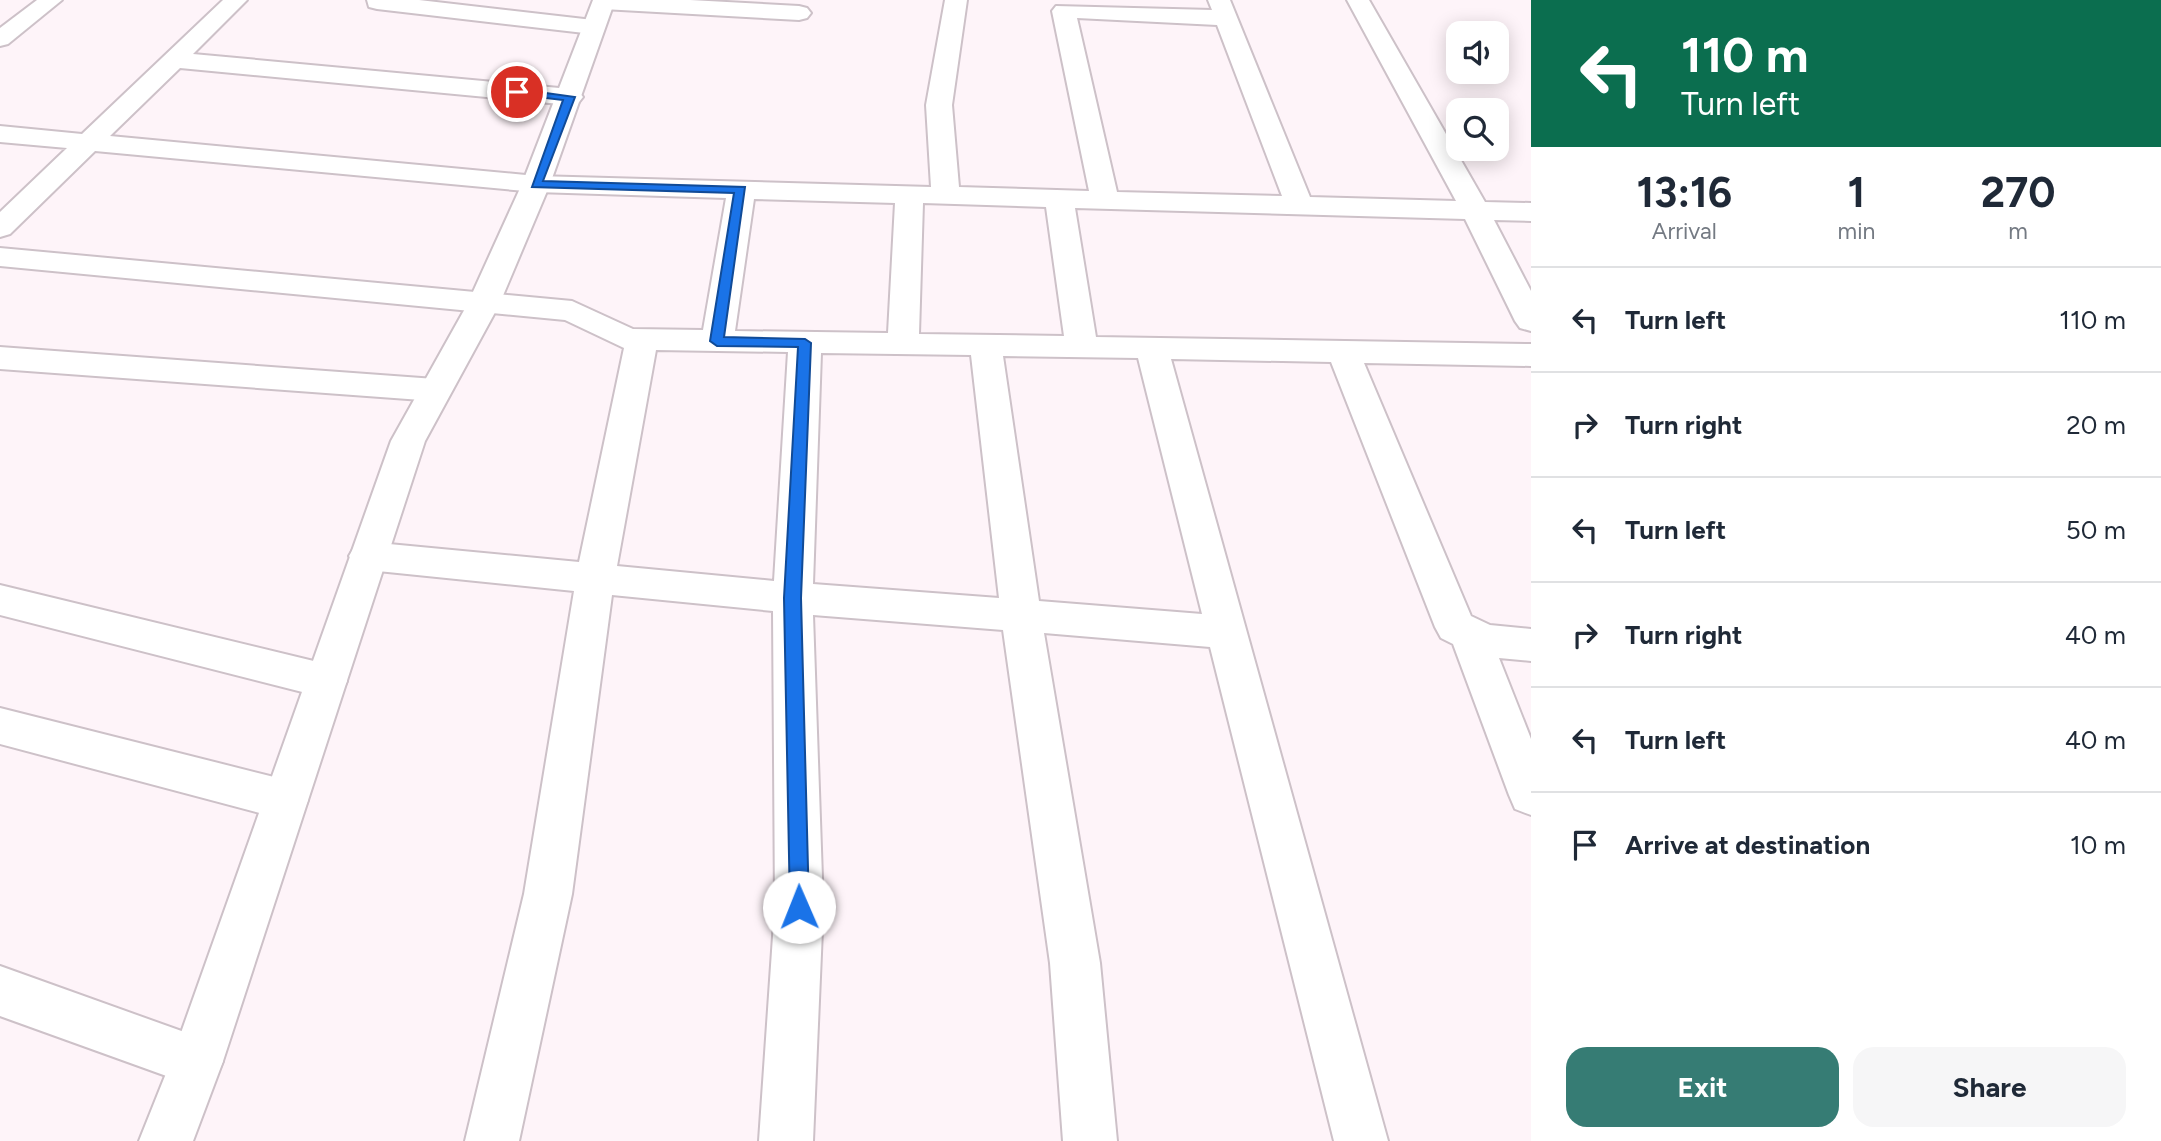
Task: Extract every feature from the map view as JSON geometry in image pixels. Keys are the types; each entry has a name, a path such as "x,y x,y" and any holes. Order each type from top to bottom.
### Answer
{"street":[{"path":"0,39 51,0"},
{"path":"0,228 236,0"},
{"path":"945,194 939,105 956,0"},
{"path":"1358,0 1475,210 1531,321"},
{"path":"377,2 600,10 799,13"},
{"path":"1105,200 1064,11 1223,9 1298,205"},
{"path":"166,1141 197,1061 408,441 483,305 536,184 600,10"},
{"path":"174,60 570,97"},
{"path":"0,134 536,184 1531,212"},
{"path":"717,341 741,189"},
{"path":"903,346 909,194"},
{"path":"1059,198 1082,348"},
{"path":"0,257 483,305 572,311 627,339 642,340 1531,355"},
{"path":"492,1141 548,894 595,578 642,340"},
{"path":"786,1141 799,907 793,598 805,343"},
{"path":"986,347 1021,616 1075,963 1090,1141"},
{"path":"1152,349 1360,1141"},
{"path":"1343,352 1455,627 1486,641 1531,645"},
{"path":"0,358 435,390"},
{"path":"369,556 793,598 1227,632"},
{"path":"0,600 326,681"},
{"path":"1469,633 1531,795"},
{"path":"0,726 286,800"},
{"path":"0,991 197,1061"}],"route":[{"path":"517,92 570,97 536,184 741,189 717,341 805,343 793,598 799,907"}]}
